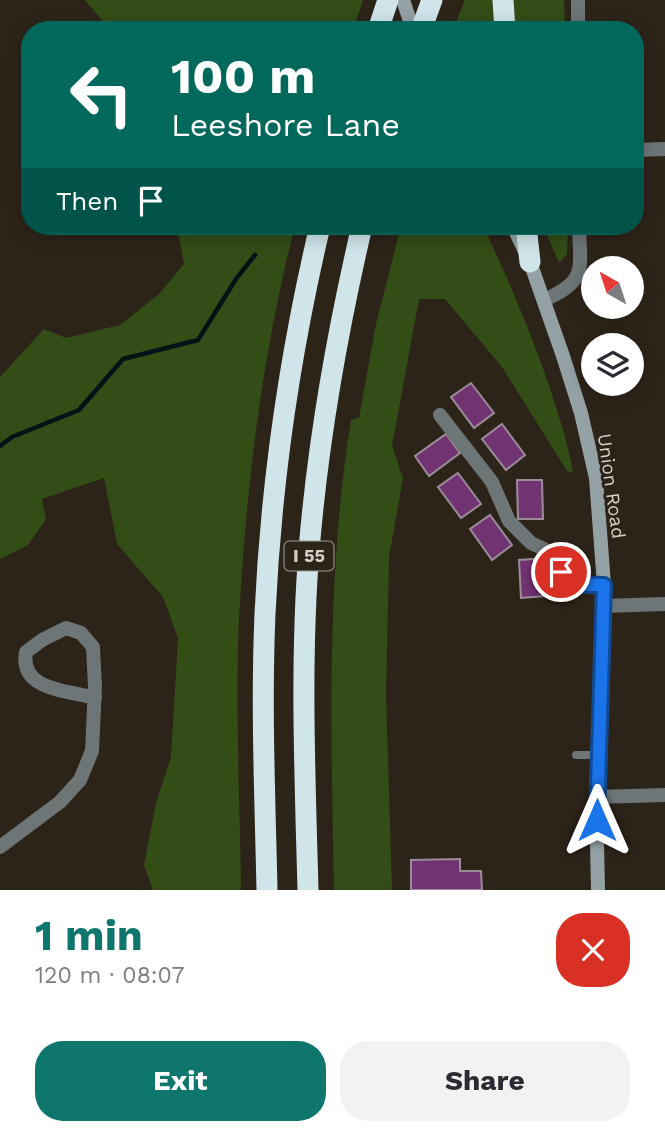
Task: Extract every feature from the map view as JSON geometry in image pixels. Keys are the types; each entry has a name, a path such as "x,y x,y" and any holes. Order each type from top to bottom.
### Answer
{"highway":[{"path":"381,21 388,0"},
{"path":"424,21 432,0"},
{"path":"503,0 504,21"},
{"name":"I 55","path":"267,890 264,697 265,613 271,528 292,361 318,235"},
{"name":"I 55","path":"308,890 305,710 309,552 329,386 360,235"},
{"path":"527,235 530,262"}],"main road":[{"path":"403,0 410,21"},
{"name":"Union Road","path":"517,235 544,300 578,402 591,455 600,513 604,585 596,797 598,890"}],"street":[{"path":"578,0 578,21"},
{"path":"644,150 665,149"},
{"path":"544,300 565,291 577,277 579,235"},
{"path":"440,415 492,482 509,521 531,543 555,559 565,579 573,585 604,585"},
{"path":"603,606 665,604"},
{"path":"0,846 60,802 80,780 92,751 95,698 93,647 81,633 66,628 26,652 24,663 29,677 37,683 95,698"},
{"path":"596,797 665,795"}],"lane":[{"path":"576,755 597,755"}],"green space":[{"path":"85,0 363,0 356,21 102,21"},
{"path":"465,0 494,0 494,21 457,21"},
{"path":"512,0 564,0 565,21 514,21"},
{"path":"178,235 293,235 273,323 257,421 246,520 238,653 241,890 153,890 144,865 156,803 171,757 178,638 163,597 117,544 104,478 42,499 46,519 28,545 0,559 0,377 44,329 66,338 120,325 158,295 184,264"},
{"path":"399,235 487,235 542,365 573,473 567,471 502,367 445,299 419,299 392,446 403,478 389,557 386,694 392,890 334,890 332,655 337,537 351,420 359,418 376,324"},
{"path":"547,235 568,235 567,254 559,263"}],"building":[{"path":"471,383 494,413 474,428 451,397"},
{"path":"502,424 525,455 506,470 482,439"},
{"path":"446,434 460,453 429,476 415,456"},
{"path":"458,473 481,504 461,518 438,487"},
{"path":"517,480 542,480 543,519 518,519"},
{"path":"490,515 512,545 492,560 470,529"},
{"path":"545,558 546,596 521,598 519,560"},
{"path":"460,859 460,871 481,871 482,890 411,890 411,860"}],"waterway":[{"path":"0,446 12,437 79,410 123,359 198,340 236,279 255,255"}],"route":[{"path":"561,572 573,585 604,585 597,820"}]}
